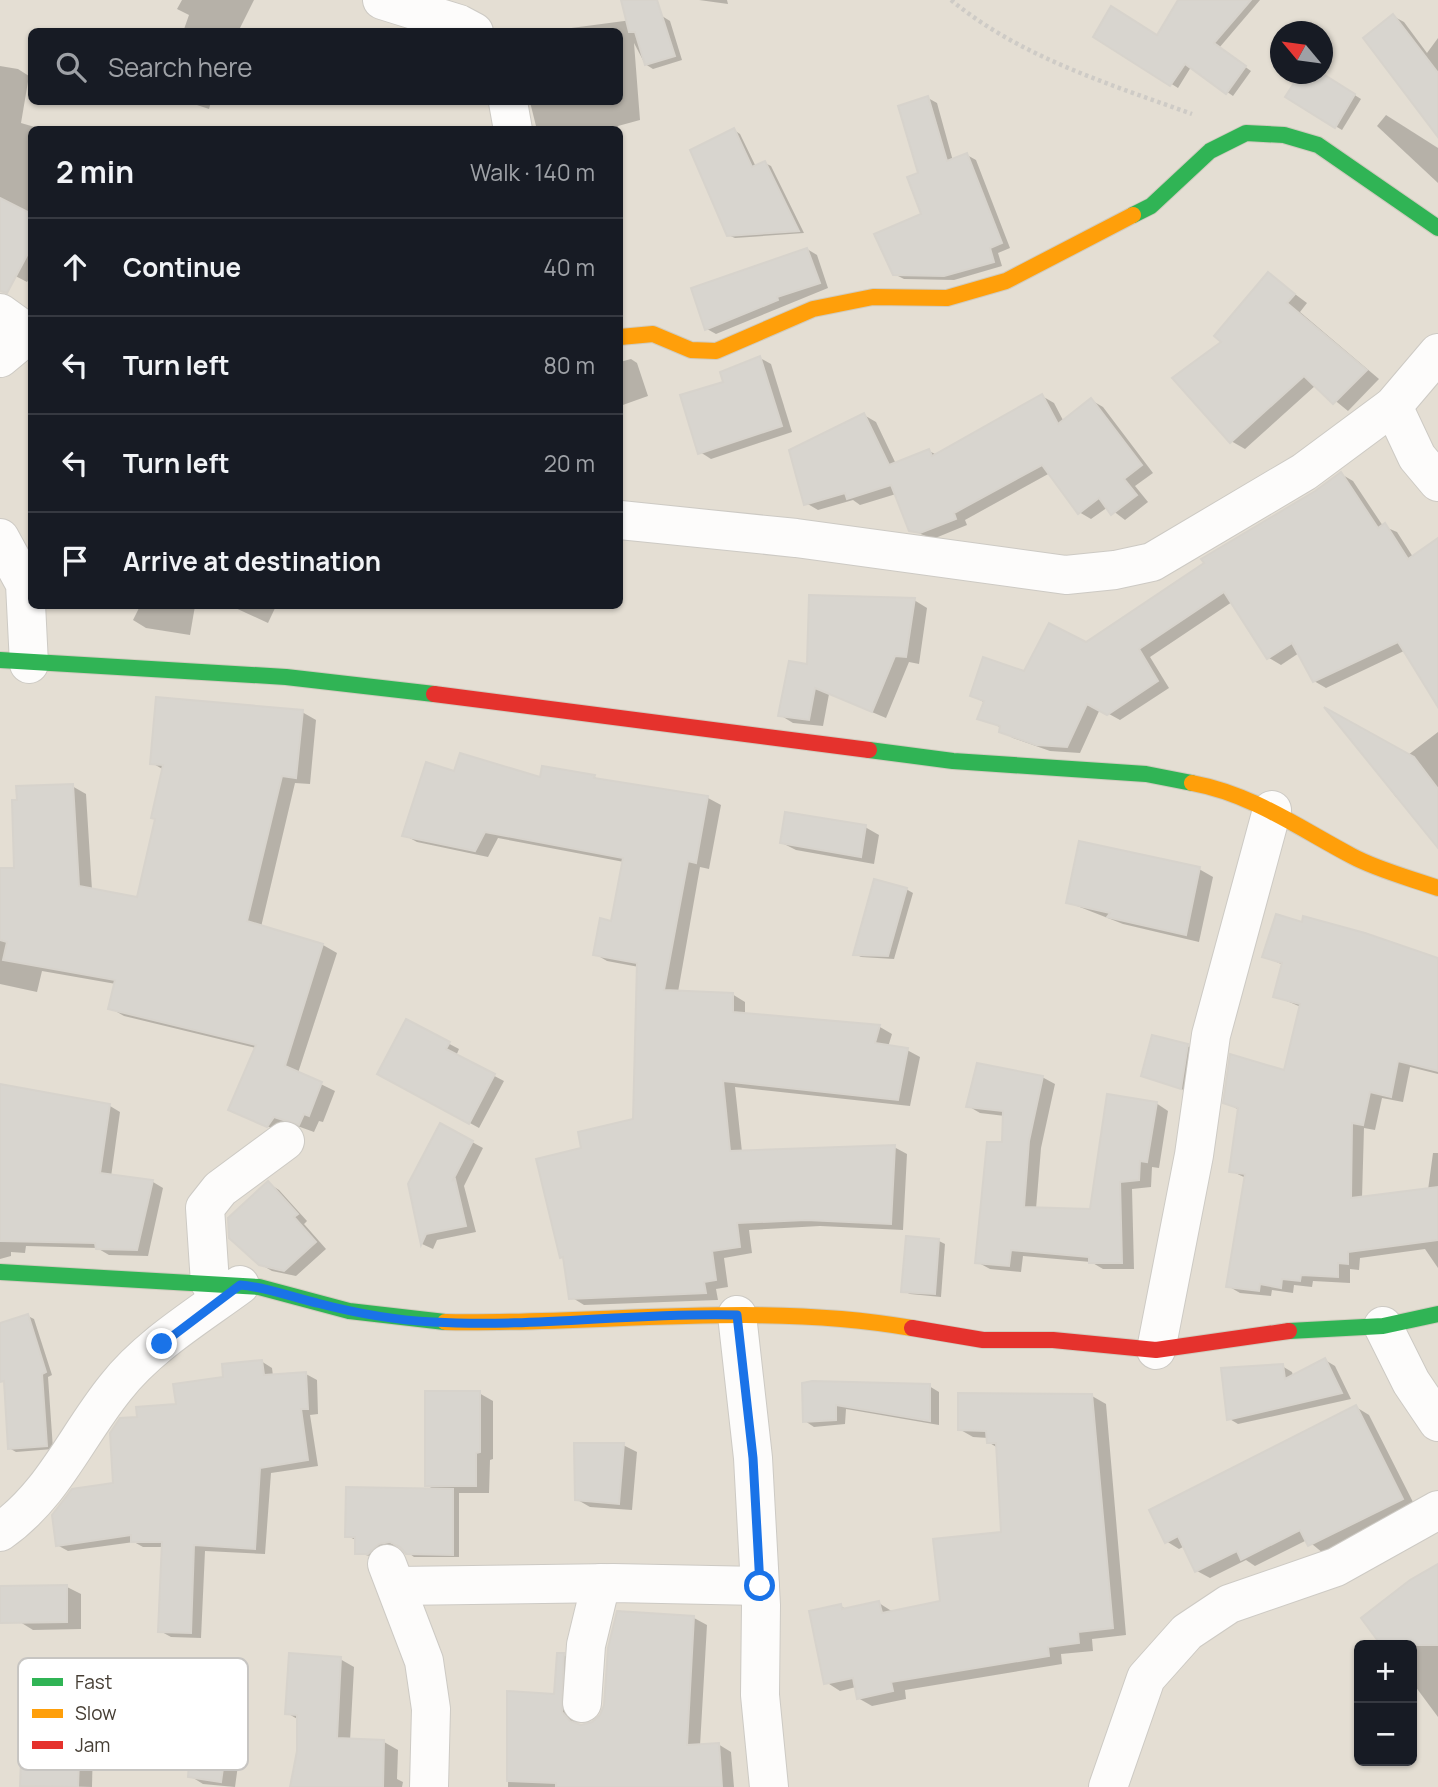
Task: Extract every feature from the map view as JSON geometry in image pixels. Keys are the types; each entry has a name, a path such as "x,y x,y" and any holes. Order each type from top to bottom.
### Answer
{"street":[{"path":"382,0 467,28"},
{"path":"509,105 512,126"},
{"path":"623,336 642,333 659,335 690,352 701,353 716,351 813,309 873,297 947,298 971,294 1061,255 1151,206 1210,151 1246,133 1258,131 1318,145 1438,229"},
{"path":"0,358 20,328"},
{"path":"623,520 796,538 1066,575 1115,570 1152,562 1304,472 1392,406 1438,353"},
{"path":"1392,406 1417,457 1438,482"},
{"path":"0,538 26,584 14,662 286,677 524,704 953,761 1146,774 1219,788 1272,810 1355,858 1438,888"},
{"path":"1156,1350 1194,1156 1210,1035 1272,810"},
{"path":"225,1284 205,1208 220,1189 285,1141"},
{"path":"0,1272 259,1287 349,1311 434,1322 499,1323 690,1313 737,1315 770,1312 862,1319 983,1340 1053,1340 1156,1350 1294,1330 1383,1326 1438,1314"},
{"path":"0,1532 38,1500 66,1464 116,1387 135,1366 225,1284"},
{"path":"737,1315 753,1458 760,1586 760,1695 769,1787"},
{"path":"1383,1326 1411,1382 1438,1422"},
{"path":"1108,1787 1146,1678 1187,1632 1228,1604 1336,1567 1438,1510"},
{"path":"429,1787 431,1709 424,1661 391,1574 601,1583 760,1586"},
{"path":"582,1703 586,1645 601,1583"}],"path":[{"path":"951,0 982,26 1077,72 1246,133"}],"shaded area":[{"path":"0,0 1438,0 1438,1787 0,1787"}],"building":[{"path":"621,0 657,0 675,56 645,65 635,32 629,32"},
{"path":"1178,0 1251,0 1214,43 1246,66 1226,94 1185,64 1170,86 1093,37 1111,6 1157,35"},
{"path":"1393,14 1438,73 1438,137 1363,38"},
{"path":"1333,80 1355,94 1335,128 1285,97 1293,84 1333,84"},
{"path":"928,96 947,161 967,153 1002,243 990,248 994,262 944,276 893,275 874,234 921,214 907,177 918,173 898,106"},
{"path":"734,128 752,167 765,161 799,231 727,236 690,150"},
{"path":"0,198 28,212 28,254 7,293 0,291"},
{"path":"807,248 820,283 777,297 778,300 705,330 691,288"},
{"path":"1268,272 1295,294 1287,303 1367,370 1333,404 1304,376 1230,443 1172,378 1221,342 1214,336"},
{"path":"760,356 782,426 698,454 680,395 723,382 720,372"},
{"path":"1042,394 1058,424 1091,398 1142,465 1124,479 1137,495 1111,515 1099,498 1078,514 1042,465 954,513 956,519 920,533 909,531 891,485 847,499 845,493 804,505 789,450 864,413 889,465 929,449 932,456"},
{"path":"1341,472 1378,528 1385,523 1408,559 1438,538 1438,707 1398,642 1313,682 1292,643 1267,659 1224,592 1139,649 1158,681 1107,715 1087,704 1067,747 1036,745 999,732 1000,726 977,719 984,701 970,696 983,657 1024,671 1049,623 1086,642 1204,563 1201,559 1315,491"},
{"path":"809,595 915,598 906,657 895,656 872,712 815,688 809,720 778,716 789,661 807,664"},
{"path":"156,697 303,710 296,778 282,776 247,921 323,944 285,1066 322,1082 309,1116 304,1114 299,1125 274,1117 267,1127 228,1110 256,1045 108,1009 115,980 3,960 7,942 0,940 0,868 14,868 12,800 17,800 16,786 73,784 79,886 137,897 155,819 151,818 163,765 150,764"},
{"path":"1324,707 1414,757 1438,789 1438,848"},
{"path":"460,753 540,777 542,766 595,775 594,778 708,796 696,863 688,861 664,990 733,993 733,1012 880,1025 875,1043 908,1048 898,1100 723,1081 730,1151 895,1145 891,1224 806,1220 737,1223 740,1247 712,1251 716,1280 704,1282 706,1293 569,1299 563,1257 560,1258 536,1159 581,1148 578,1132 633,1119 637,963 593,955 600,918 611,921 623,858 485,832 475,851 402,836 426,762 454,771"},
{"path":"785,812 866,825 861,857 780,843"},
{"path":"1079,841 1200,867 1186,935 1107,917 1110,913 1066,903"},
{"path":"874,879 907,888 888,956 853,955"},
{"path":"1276,914 1302,922 1303,916 1365,933 1438,958 1438,1071 1398,1061 1391,1097 1370,1092 1363,1125 1352,1123 1351,1198 1438,1187 1438,1240 1348,1252 1348,1264 1338,1263 1338,1277 1301,1275 1300,1281 1282,1279 1281,1288 1260,1284 1259,1291 1226,1287 1245,1174 1229,1172 1238,1108 1223,1103 1230,1054 1284,1070 1300,1004 1273,997 1282,963 1262,957"},
{"path":"406,1019 450,1042 446,1049 495,1074 469,1124 377,1074"},
{"path":"1152,1035 1188,1044 1181,1089 1141,1076"},
{"path":"977,1063 1043,1076 1029,1141 1024,1207 1090,1209 1107,1094 1157,1102 1147,1162 1140,1161 1139,1180 1120,1182 1122,1263 1089,1263 1089,1257 1011,1250 1009,1266 975,1263 987,1142 1002,1142 1003,1111 966,1107"},
{"path":"0,1084 110,1104 100,1173 153,1180 137,1250 96,1249 95,1243 0,1241"},
{"path":"440,1123 473,1141 453,1180 455,1179 466,1226 426,1234 421,1245 408,1184"},
{"path":"268,1181 298,1214 294,1217 316,1242 284,1271 259,1265 229,1238 228,1218"},
{"path":"906,1236 939,1239 935,1294 901,1292"},
{"path":"28,1314 46,1372 42,1374 47,1446 8,1449 4,1381 0,1382 0,1323"},
{"path":"1325,1358 1342,1393 1227,1420 1221,1368 1283,1364 1285,1379"},
{"path":"262,1360 264,1375 306,1372 308,1409 301,1409 308,1460 260,1468 255,1549 194,1545 191,1633 158,1632 162,1542 131,1542 131,1535 56,1546 52,1515 72,1489 113,1483 110,1433 120,1418 137,1417 136,1407 176,1404 173,1384 223,1377 222,1364"},
{"path":"802,1383 930,1384 930,1421 836,1405 836,1420 803,1422"},
{"path":"425,1391 480,1391 480,1452 476,1453 476,1486 425,1486"},
{"path":"958,1393 1092,1394 1113,1628 1078,1632 1079,1643 1048,1647 1049,1656 891,1682 893,1691 857,1699 853,1678 824,1684 809,1611 841,1604 842,1609 879,1601 882,1613 940,1601 933,1539 1001,1532 996,1443 987,1443 986,1431 958,1430"},
{"path":"1356,1405 1403,1499 1308,1546 1300,1530 1241,1560 1237,1551 1195,1572 1178,1536 1165,1543 1149,1510"},
{"path":"574,1443 624,1443 619,1504 575,1500"},
{"path":"346,1487 453,1489 453,1555 406,1554 390,1542 379,1544 368,1554 355,1554 355,1537 345,1537"},
{"path":"1438,1564 1438,1645 1417,1645 1417,1640 1377,1640 1361,1618 1410,1580"},
{"path":"67,1585 67,1622 0,1623 0,1586"},
{"path":"617,1611 694,1616 687,1745 719,1743 722,1787 556,1787 556,1783 507,1781 507,1691 554,1694 557,1653 564,1653 562,1712 570,1721 581,1725 592,1722 600,1715 604,1705 608,1648"},
{"path":"289,1653 341,1657 337,1738 384,1740 383,1787 290,1787 297,1751 297,1715 285,1714"},
{"path":"21,1770 79,1770 78,1787 20,1786"},
{"path":"188,1770 223,1770 221,1782 188,1777"}],"traffic: fast":[{"path":"1133,215 1151,206 1210,151 1246,133 1284,135 1318,145 1438,228"},
{"path":"0,660 286,677 434,694"},
{"path":"869,750 953,761 1146,774 1192,783"},
{"path":"0,1272 259,1287 349,1311 445,1322"},
{"path":"1289,1331 1383,1326 1438,1314"}],"traffic: slow":[{"path":"623,337 653,334 691,350 716,351 813,309 873,297 947,298 1006,281 1133,215"},
{"path":"1192,783 1235,795 1275,813 1362,861 1438,888"},
{"path":"445,1322 737,1315 854,1320 912,1328"}],"traffic: jam":[{"path":"434,694 869,750"},
{"path":"912,1328 983,1340 1053,1340 1156,1350 1289,1331"}],"route":[{"path":"162,1344 240,1285 259,1287 349,1311 434,1322 615,1319 690,1313 737,1315 753,1458 760,1586"}]}
